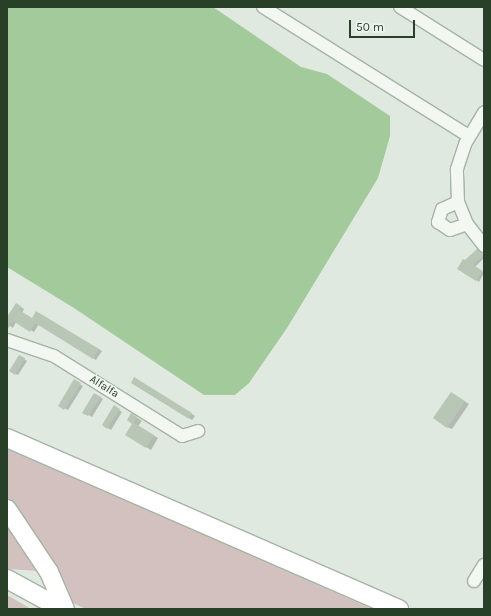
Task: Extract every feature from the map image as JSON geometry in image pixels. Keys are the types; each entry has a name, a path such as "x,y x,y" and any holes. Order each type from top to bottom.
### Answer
{"highway":[{"path":"7,438 399,609"},
{"path":"7,509 49,572 64,609"},
{"path":"7,579 64,609"}],"street":[{"path":"263,7 469,136"},
{"path":"400,7 484,60"},
{"path":"484,112 469,136 457,169 458,202 466,224 484,246"},
{"path":"458,202 442,209 438,222 450,230 466,224"},
{"name":"Alfalfa","path":"7,340 54,356 182,436 198,431"},
{"path":"474,581 484,565"}],"shaded area":[{"path":"7,7 213,7 301,67 327,74 390,116 390,136 378,178 287,328 249,383 235,395 204,395 74,308 7,267"},
{"path":"7,449 372,609 86,609 73,603 36,537 7,497"},
{"path":"7,523 38,571 7,569"},
{"path":"7,595 28,607 30,609 7,609"}],"building":[{"path":"477,249 484,255 473,265 483,271 476,281 457,269 463,259 465,260"},
{"path":"16,303 22,307 19,310 32,318 36,311 99,349 93,359 35,323 30,332 13,321 7,330 7,317"},
{"path":"19,355 25,358 15,375 9,371"},
{"path":"134,377 192,413 189,419 131,383"},
{"path":"74,379 81,383 64,410 58,406"},
{"path":"451,392 465,401 447,428 433,418"},
{"path":"94,393 101,397 88,416 82,413"},
{"path":"114,405 120,409 107,429 102,425"},
{"path":"131,413 137,417 134,423 154,435 146,448 125,435 132,424 127,420"}]}
